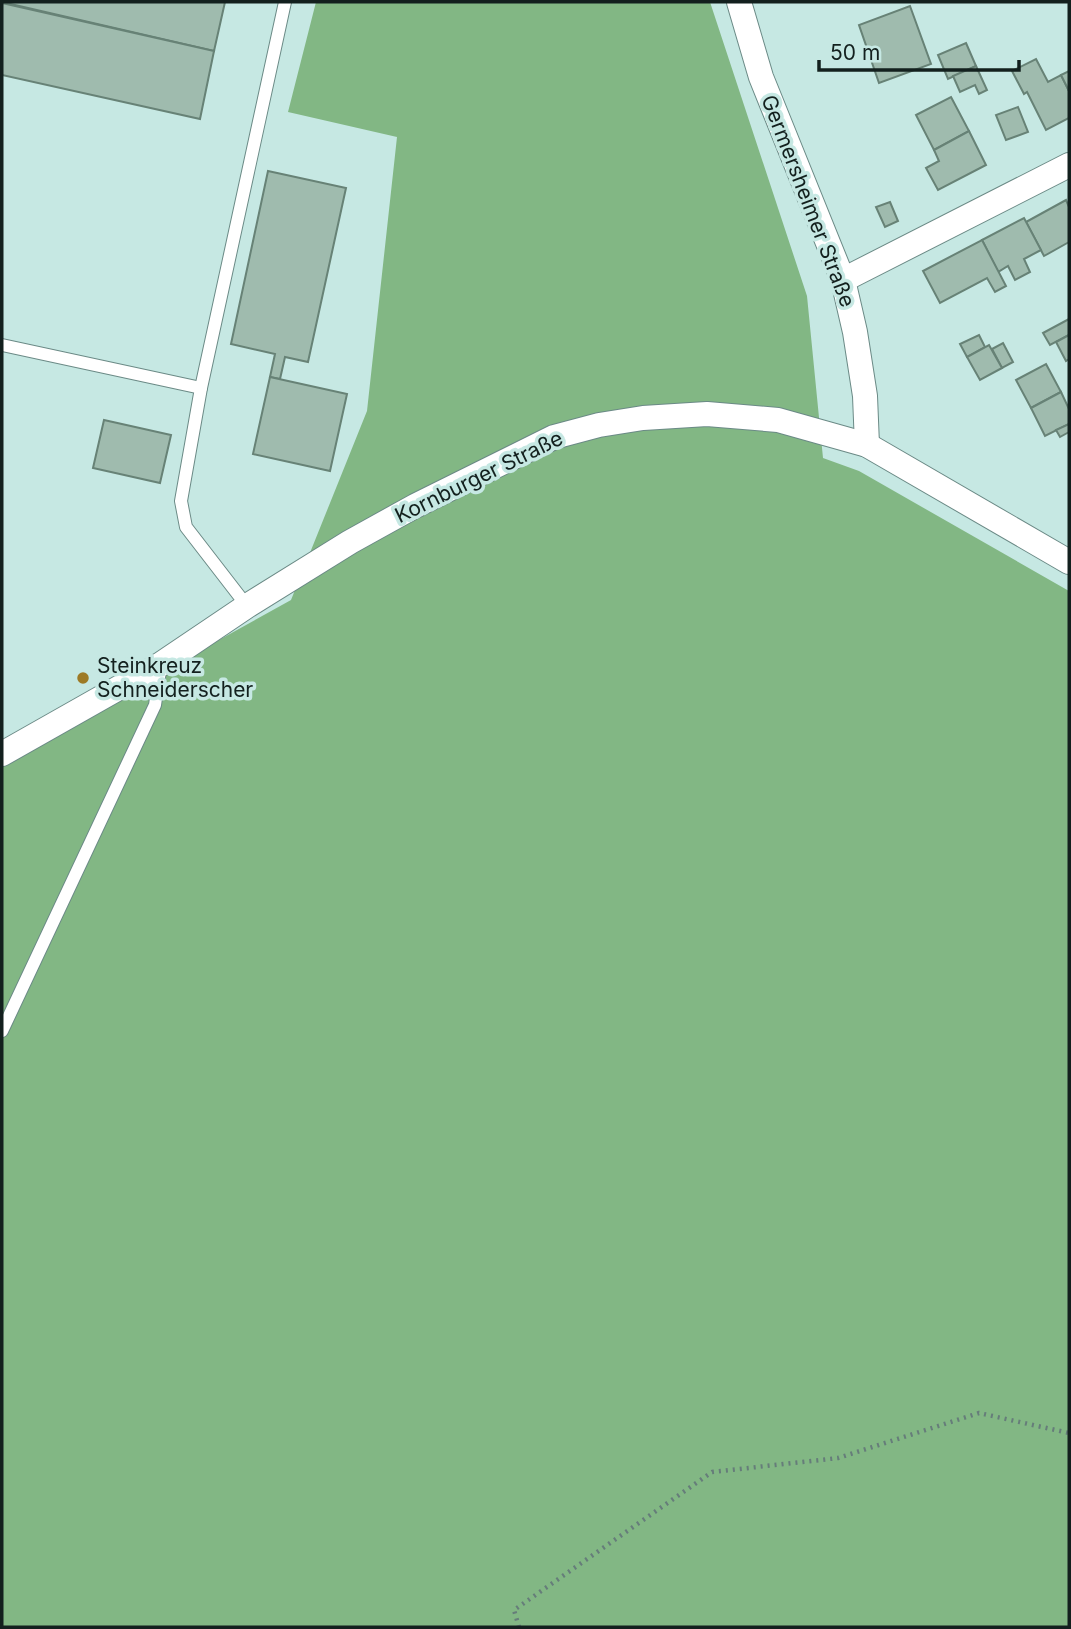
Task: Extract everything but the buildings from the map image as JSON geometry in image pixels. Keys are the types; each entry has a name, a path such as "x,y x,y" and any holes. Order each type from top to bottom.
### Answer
{"street":[{"name":"Germersheimer Straße","path":"739,2 761,77 843,280 855,332 865,396 867,445"},
{"path":"843,280 1069,165"},
{"name":"Kornburger Straße","path":"2,754 161,663 350,542 415,506 554,437 599,425 643,418 707,414 778,420 867,445 1069,562"}],"lane":[{"path":"247,606 186,527 181,501 201,388 285,2"},
{"path":"2,345 201,388"},
{"path":"2,1031 155,705 161,663"}],"path":[{"path":"519,1627 514,1610 712,1472 838,1458 979,1413 1069,1433"}],"green space":[{"path":"316,2 710,2 807,296 823,458 859,471 1069,591 1069,1627 2,1627 2,760 291,600 367,411 397,137 288,112"}],"place":[{"name":"Steinkreuz Schneiderscher","path":"83,678"}]}
